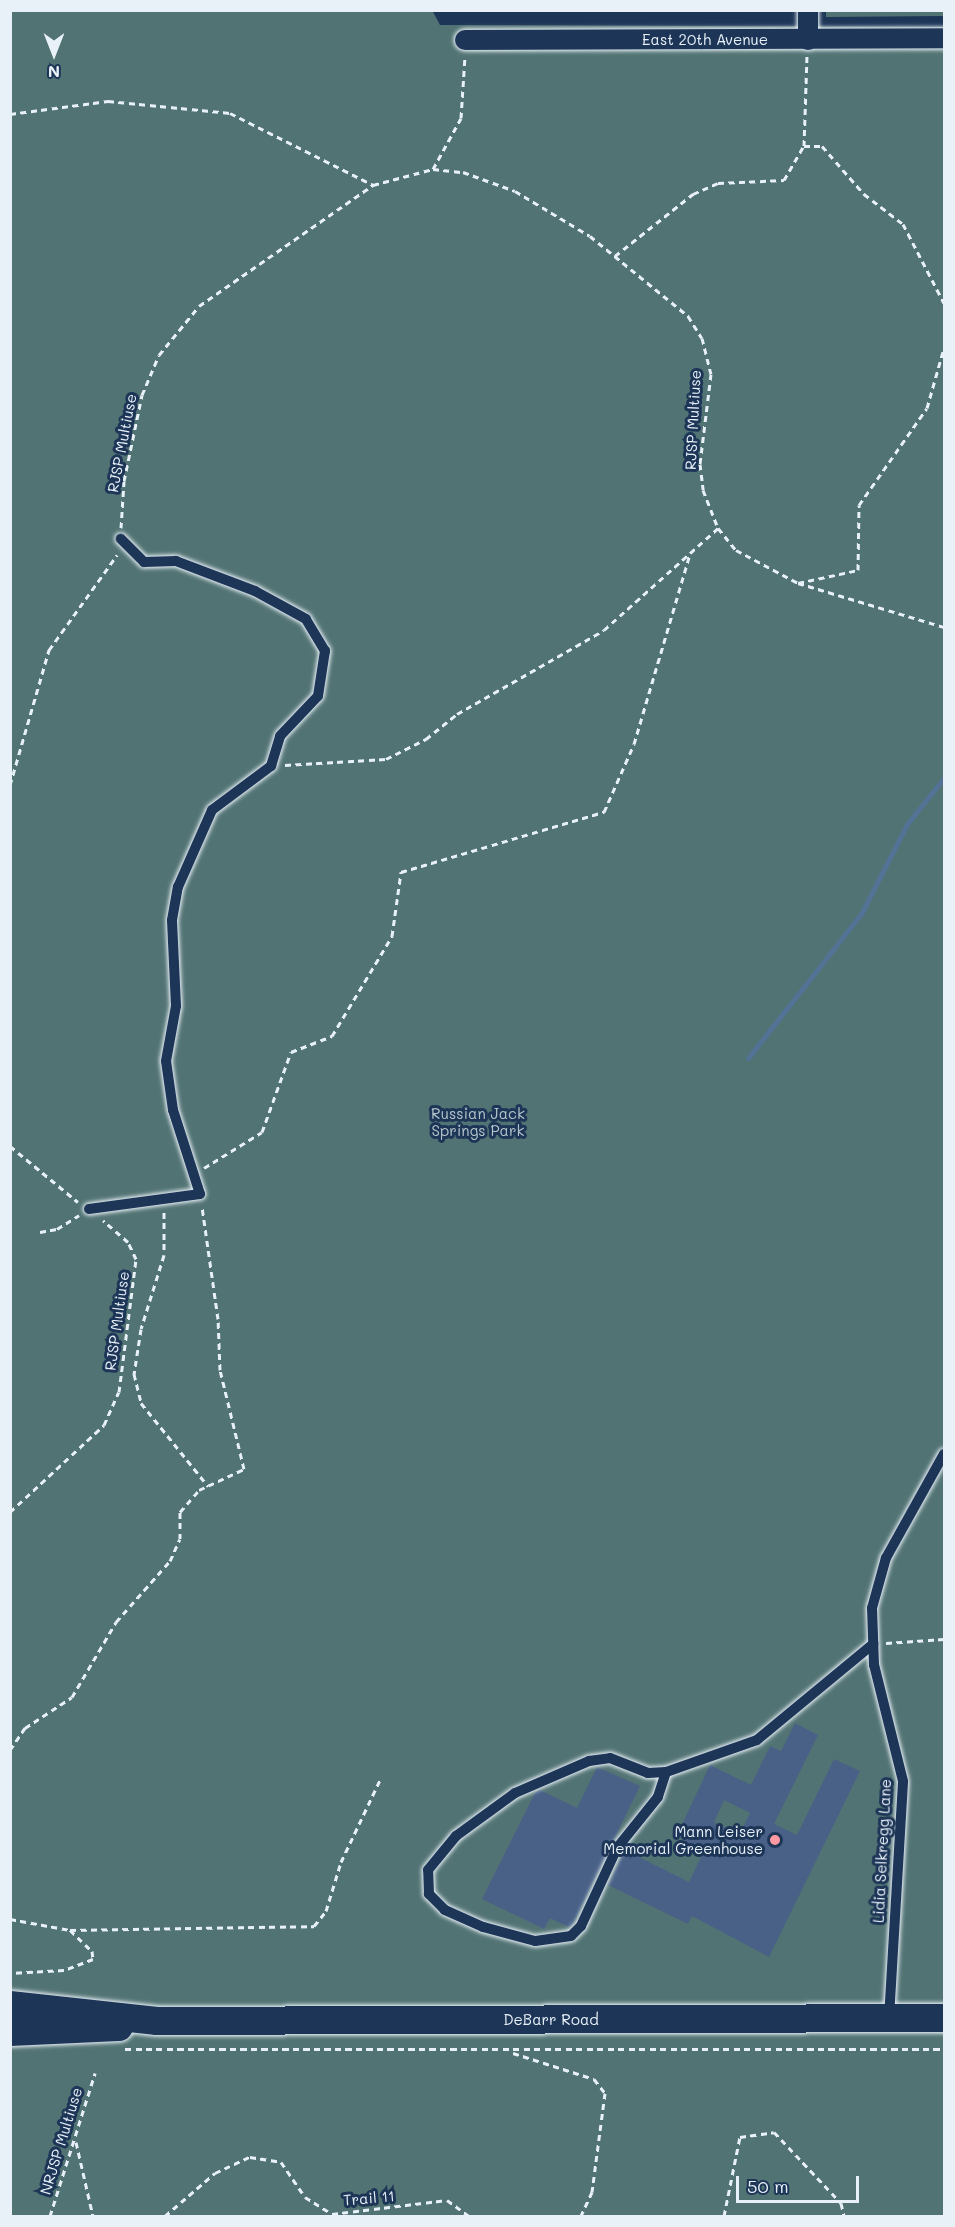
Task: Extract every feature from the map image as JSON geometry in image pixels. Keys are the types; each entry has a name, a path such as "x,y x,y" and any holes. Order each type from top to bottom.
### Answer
{"main road":[{"name":"DeBarr Road","path":"10,2005 157,2021"},
{"name":"DeBarr Road","path":"10,2032 157,2021 945,2018"}],"street":[{"path":"808,10 808,40"},
{"name":"East 20th Avenue","path":"465,40 945,38"}],"lane":[{"path":"89,1209 200,1194 173,1110 166,1061 176,1006 172,930 178,887 212,810 271,766 280,736 323,684 325,651 319,632 306,619 213,571 176,561 144,562 121,539"},
{"name":"Lidia Selkregg Lane","path":"889,2018 903,1781 873,1644 872,1608 886,1558 945,1454"},
{"path":"666,1772 658,1797 617,1848 581,1926 571,1936 535,1941 483,1928 445,1910 429,1894 428,1870 456,1836 515,1793 555,1772 610,1758 648,1773 666,1772 757,1740 873,1644"}],"path":[{"path":"432,169 462,118 465,40"},
{"path":"615,256 693,194 718,183 784,180 804,146 808,40"},
{"path":"10,114 108,101 230,113 373,185"},
{"path":"804,146 822,146 864,194 903,224 945,303"},
{"name":"RJSP Multiuse","path":"10,785 49,650 64,622 115,565 121,539 124,481 142,395 159,355 199,306 373,185 432,169 463,172 515,191 615,256 688,316 702,338 711,374 700,464 703,490 718,528 743,555 798,583 945,627"},
{"path":"798,583 858,570 858,505 927,408 945,348"},
{"path":"271,766 396,754 604,630 718,528"},
{"path":"194,1174 262,1132 291,1052 332,1036 392,936 401,872 604,812 634,744 690,554"},
{"name":"RJSP Multiuse","path":"10,1146 54,1188 89,1209 128,1242 136,1259 119,1392 104,1425 10,1512"},
{"path":"10,1750 25,1728 81,1687 116,1622 170,1561 180,1539 180,1512 208,1486 244,1469 220,1370 218,1318 200,1194"},
{"path":"165,1198 164,1255 141,1329 134,1374 141,1403 208,1486"},
{"path":"40,1232 57,1229 89,1209"},
{"path":"873,1644 945,1639"},
{"path":"10,1919 70,1930 314,1926 326,1911 341,1862 380,1780"},
{"path":"10,1973 64,1970 93,1959 92,1951 70,1930"},
{"path":"123,2049 510,2052 945,2049"},
{"path":"510,2052 594,2079 604,2093 592,2192 581,2217"},
{"name":"NRJSP Multiuse","path":"50,2217 76,2140 95,2073"},
{"path":"724,2217 740,2137 774,2132 841,2203 844,2217"},
{"path":"76,2140 93,2217"},
{"name":"Trail 11","path":"165,2217 215,2174 250,2157 281,2162 305,2198 332,2214 447,2200 469,2217"}],"green space":[{"name":"Russian Jack Springs Park","path":"432,10 440,25 944,27 944,2216 11,2216 11,11"},
{"path":"826,11 944,11 944,16 826,17"}],"building":[{"name":"Mann Leiser Memorial Greenhouse","path":"795,1723 818,1735 774,1824 797,1835 834,1759 860,1771 769,1957 692,1916 688,1924 608,1885 625,1850 689,1882 702,1855 677,1835 710,1765 751,1785 770,1746 781,1751","holes":["724,1800 750,1813 739,1835 714,1822"]},
{"path":"597,1767 640,1786 573,1924 569,1927 550,1918 544,1929 482,1899 535,1793 540,1790 577,1808"}],"waterway":[{"path":"748,1058 861,914 907,824 944,778"}],"place":[{"name":"Mann Leiser Memorial Greenhouse","path":"775,1840"}]}
